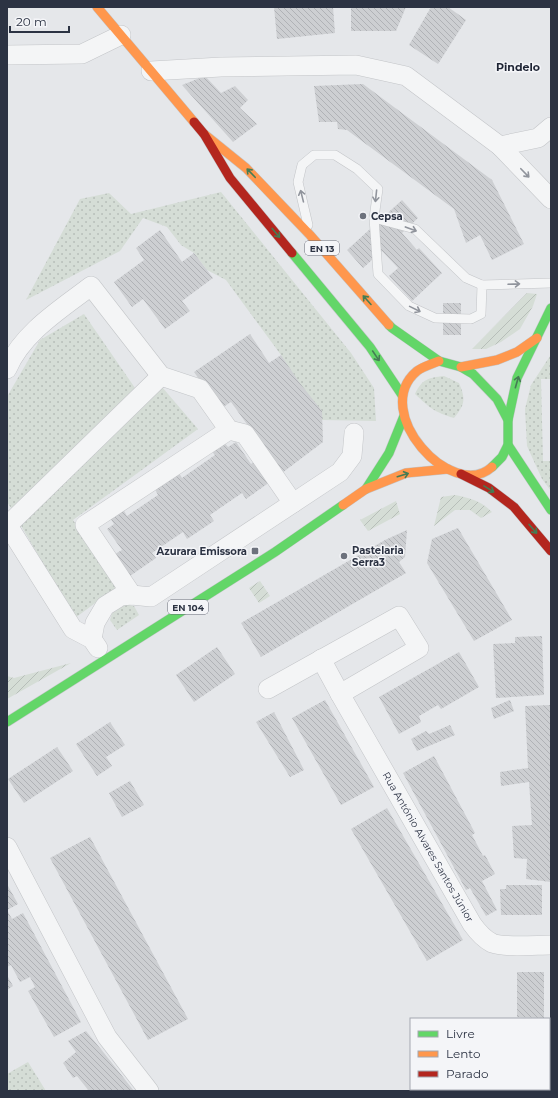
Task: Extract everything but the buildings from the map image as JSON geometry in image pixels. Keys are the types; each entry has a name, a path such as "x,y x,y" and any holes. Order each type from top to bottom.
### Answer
{"main road":[{"name":"EN 13","path":"97,7 204,134 230,178 370,347 402,395 404,416 411,433 424,451 448,469 489,488 514,507 551,551"},
{"name":"EN 13","path":"204,134 246,168 310,235 392,328 439,361 461,367 473,374 488,389 502,407 508,420 508,444 502,457 489,469 476,474 461,474"},
{"path":"508,420 517,378 551,308"},
{"path":"461,367 498,360 517,352 538,337"},
{"path":"402,395 409,381 417,371 439,361"},
{"name":"EN 104","path":"366,489 390,453 404,416"},
{"path":"508,444 551,510"},
{"name":"EN 104","path":"7,722 275,552 366,489 406,473 448,469"}],"street":[{"path":"7,55 82,54 122,35"},
{"path":"151,71 221,67 356,65 406,76 500,146 551,199"},
{"path":"500,146 538,138 551,127"},
{"path":"7,369 11,360 36,329 91,286 161,376 200,389 229,430 245,434 293,503"},
{"path":"106,659 92,639 73,629 7,524 161,376"},
{"path":"132,595 85,525 229,430"},
{"path":"92,639 95,623 105,606 121,596 132,595 151,597 340,472 352,456 354,433"},
{"path":"268,689 399,616 419,648 340,694"},
{"name":"Rua António Alvares Santos Júnior","path":"321,659 472,924 480,934 493,943 505,945 551,945"},
{"path":"7,847 107,1037 149,1091"}],"lane":[{"path":"310,235 298,182 302,165 314,155 335,155 357,169 378,189 374,218 378,274 409,306 435,318 471,319 481,314 482,285"},
{"path":"374,218 415,229 466,278 482,285 551,283"}],"shaded area":[{"path":"221,192 351,353 374,388 376,421 322,420 281,355 226,280 207,270 194,253 181,245 167,227 143,218 120,251 26,300 80,199 109,193 131,214"},
{"path":"527,293 537,294 533,306 520,329 501,342 486,349 472,349"},
{"path":"84,314 135,388 13,511 7,502 8,395 40,340"},
{"path":"550,356 551,379 541,379 543,461 551,461 551,491 542,479 527,446 525,409 531,385"},
{"path":"444,376 459,383 463,393 462,405 454,418 433,409 415,394 420,385 426,380"},
{"path":"162,387 198,429 73,520 117,587 75,618 20,524"},
{"path":"455,495 475,500 492,512 481,518 470,510 455,510 434,526 441,497"},
{"path":"396,501 400,514 368,531 360,520"},
{"path":"260,581 270,596 259,603 249,588"},
{"path":"123,604 134,606 139,615 117,630 110,620 113,610"},
{"path":"71,663 7,699 7,676 14,678"},
{"path":"28,1062 46,1091 7,1091 7,1074"}],"traffic: fast":[{"path":"292,253 370,347 402,395"},
{"path":"508,420 517,378 551,308"},
{"path":"389,325 439,361 461,367 473,374 497,399 508,420 508,445 502,457 492,467"},
{"path":"366,489 389,453 404,416"},
{"path":"508,445 551,510"},
{"path":"7,722 275,552 343,505"}],"traffic: slow":[{"path":"97,7 194,122"},
{"path":"204,134 246,168 310,235 389,325"},
{"path":"461,367 497,360 517,352 537,338"},
{"path":"439,361 417,371 405,388 403,408 409,428 422,448 438,463 457,473 475,475 492,467"},
{"path":"343,505 366,489 406,473 448,469"}],"traffic: jam":[{"path":"194,122 204,134 230,178 292,253"},
{"path":"461,474 489,488 514,507 551,551"}],"place":[{"name":"Cepsa","path":"363,216"},
{"name":"Azurara Emissora","path":"255,551"},
{"name":"Pastelaria Serra3","path":"344,556"}],"district":[{"name":"Pindelo","path":"518,67"}]}
